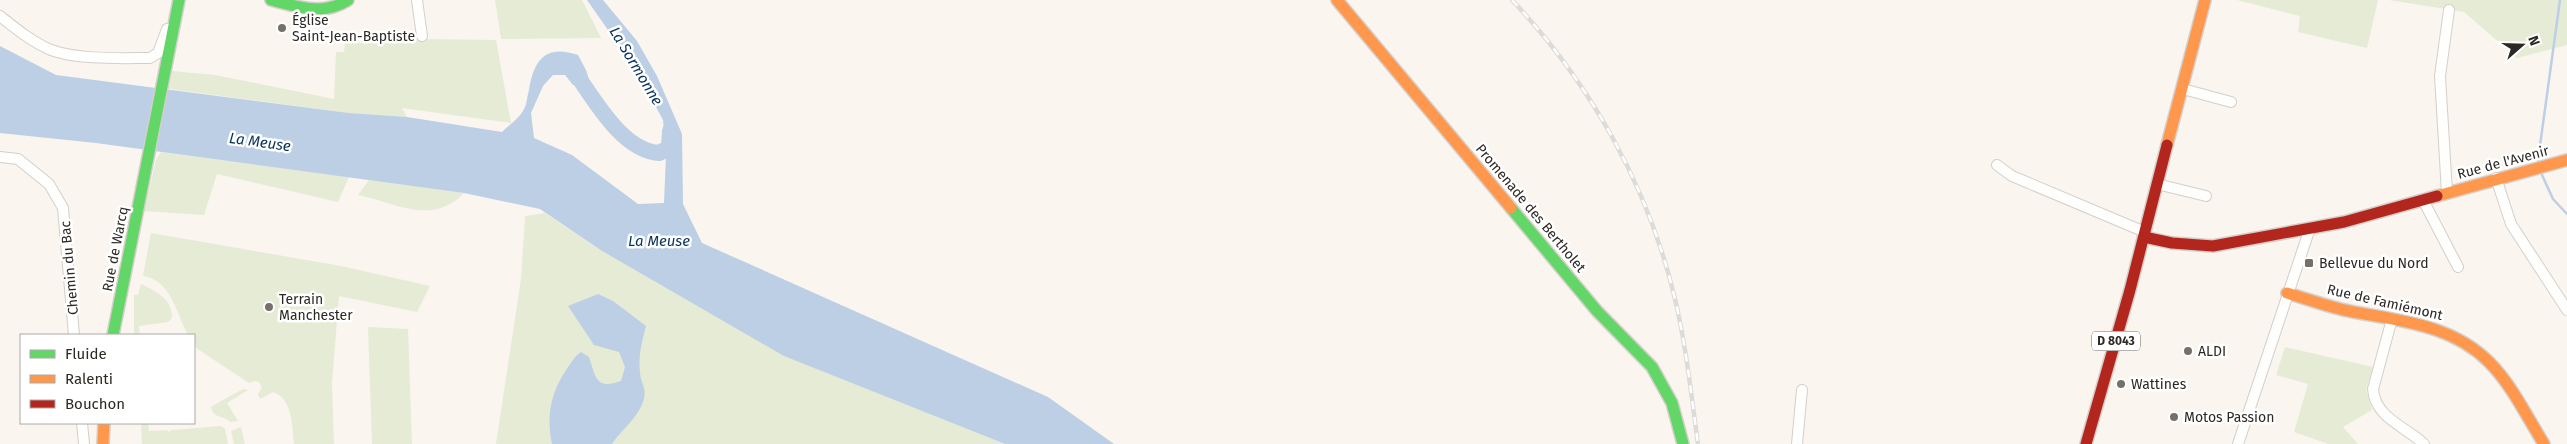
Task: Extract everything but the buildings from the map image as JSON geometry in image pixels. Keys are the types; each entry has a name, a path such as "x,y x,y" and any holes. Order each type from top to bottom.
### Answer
{"street":[{"name":"Rue de Warcq","path":"113,334 179,0"},
{"path":"270,0 296,3 326,10 340,6 348,0"},
{"path":"417,0 422,36"},
{"name":"Promenade des Bertholet","path":"1337,0 1597,311 1652,367 1672,403 1683,444"},
{"name":"D 8043","path":"2086,444 2144,235 2205,0"},
{"path":"2447,193 2440,76 2449,10"},
{"path":"0,16 20,33 51,50 92,57 150,58 158,53 168,29 174,28"},
{"path":"2182,89 2231,102"},
{"name":"Chemin du Bac","path":"0,158 18,159 49,184 63,208 74,334"},
{"name":"Rue de l'Avenir","path":"2144,235 2172,243 2213,246 2344,222 2496,178 2567,160"},
{"path":"1997,165 2012,176 2144,235"},
{"path":"2496,178 2511,224 2567,310"},
{"path":"2157,184 2206,196"},
{"path":"2424,200 2458,267"},
{"path":"2238,444 2310,228"},
{"name":"Rue de Famiémont","path":"2288,293 2346,310 2429,326 2450,333 2470,346 2490,364 2544,444"},
{"path":"2392,319 2373,389 2374,400 2380,412 2411,432 2424,444"},
{"path":"1798,444 1802,390"},
{"path":"82,424 84,444"},
{"path":"103,444 104,424"}],"green space":[{"path":"495,0 582,0 601,38 501,39"},
{"path":"2237,0 2378,0 2367,48 2298,32 2300,16"},
{"path":"2389,0 2567,0 2567,45 2517,58 2464,12"},
{"path":"420,39 496,40 511,123 402,108 407,117 349,113 169,89 172,71 215,75 334,99 336,52 344,52 345,43 391,43"},
{"path":"161,152 349,177 338,202 217,174 204,215 144,211 156,160"},
{"path":"369,180 464,193 452,203 439,209 413,209 358,195"},
{"path":"545,213 602,251 694,304 820,370 1005,444 496,444 521,279 525,216"},
{"path":"151,233 341,266 430,286 417,312 339,296 332,383 334,444 294,444 292,421 288,407 280,396 273,392 260,399 258,394 262,387 259,382 249,383 196,348 195,334 188,334 186,331 166,289 160,283 143,276"},
{"path":"141,284 162,296 170,306 172,318 168,322 139,326 140,334 134,334 134,295 138,295"},
{"path":"368,327 408,329 412,444 372,444"},
{"path":"2285,347 2373,367 2366,390 2372,410 2343,427 2358,444 2328,444 2294,432 2308,384 2276,375"},
{"path":"244,389 248,390 227,403 238,421 230,422 212,411 211,407"},
{"path":"141,424 148,424 149,431 168,430 168,432 172,430 221,426 225,429 228,444 142,444"},
{"path":"241,427 245,444 234,444 231,431"}],"water":[{"name":"La Meuse","path":"587,0 603,0 637,41 657,76 682,134 683,204 702,243 1048,397 1114,444 1005,444 784,356 602,251 540,209 464,193 96,143 0,133 0,46 56,75 349,113 407,117 502,132 517,118 525,107 531,79 538,62 550,53 558,51 578,55 586,70 591,86 573,85 565,75 553,75 543,86 531,113 534,138 572,155 638,204 664,203 666,155 663,120 636,70"},
{"path":"598,294 613,301 646,326 640,360 640,376 645,392 644,399 638,412 612,444 552,444 550,419 553,397 562,377 576,356 581,352 589,357 595,376 601,383 621,381 625,367 619,352 594,345 568,306"}],"waterway":[{"path":"2538,160 2560,0"},
{"name":"La Sormonne","path":"571,67 609,120 632,142 645,150 659,153 669,148 670,131"},
{"path":"2542,175 2553,199 2567,214"}],"railway":[{"path":"1512,0 1540,32 1590,101 1612,137 1648,214 1662,254 1678,313 1698,444"}],"traffic: fast":[{"path":"113,334 179,0"},
{"path":"271,0 310,9 329,8 348,0"},
{"path":"1511,208 1597,311 1652,367 1672,403 1683,444"}],"traffic: slow":[{"path":"1337,0 1511,208"},
{"path":"2167,145 2205,0"},
{"path":"2437,196 2567,160"},
{"path":"2287,293 2341,309 2424,326 2458,339 2474,349 2497,371 2512,391 2544,444"},
{"path":"103,444 104,424"}],"traffic: jam":[{"path":"2086,444 2130,290 2167,145"},
{"path":"2144,237 2172,243 2213,246 2344,222 2437,196"}],"place":[{"name":"Église Saint-Jean-Baptiste","path":"282,28"},
{"name":"Bellevue du Nord","path":"2309,263"},
{"name":"Terrain Manchester","path":"269,307"},
{"name":"ALDI","path":"2188,351"},
{"name":"Wattines","path":"2121,384"},
{"name":"Motos Passion","path":"2174,417"}]}
